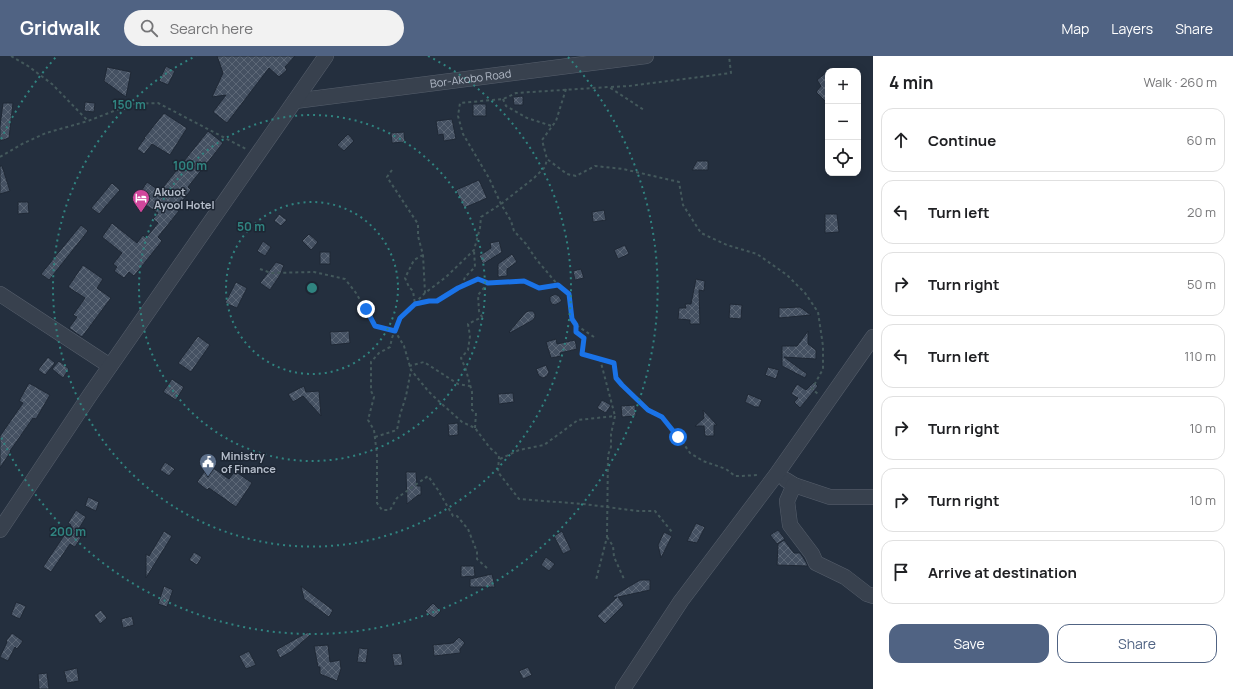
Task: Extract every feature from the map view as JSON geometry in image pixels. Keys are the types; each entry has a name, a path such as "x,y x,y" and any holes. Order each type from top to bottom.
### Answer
{"street":[{"path":"0,530 110,366 326,56"},
{"name":"Bor-Akobo Road","path":"295,101 646,56"},
{"path":"0,294 110,366"},
{"path":"623,689 681,601 776,475 873,337"},
{"path":"776,475 794,485 830,498 873,497"},
{"path":"794,485 788,501 790,525 812,554 816,563 845,577 867,594 873,596"}],"path":[{"path":"11,56 28,66 52,84 88,121"},
{"path":"594,337 576,325 572,319 569,294 558,285 514,231 511,221 489,178 463,134 458,116 460,103 504,98 516,93 566,89 609,88 731,73 729,56"},
{"path":"609,88 644,110"},
{"path":"462,286 465,277 475,267 474,250 482,217 501,204 545,168 547,158 542,140 556,121 566,89"},
{"path":"504,98 506,106 527,118 552,126"},
{"path":"0,157 22,144 46,133 88,121 132,104 158,103 257,155"},
{"path":"547,158 567,174 576,176 595,166 623,169 679,182 684,205 702,233 727,245 758,254 787,275 805,293 818,312 823,346 823,369 812,389 829,401"},
{"path":"392,170 387,177 418,224 418,236 423,255 426,293"},
{"path":"474,250 400,318 390,347 379,353 371,362 371,390 374,397 368,420 374,430 377,455 377,503 382,510 390,510 397,498 428,476 453,516 457,516 468,529 477,552 477,559 487,568"},
{"path":"415,304 413,291 409,287 405,278 414,260 423,255"},
{"path":"260,269 271,274 314,272 345,279 356,293 375,326 395,331 404,346 411,370 429,392 462,422 475,428 490,448 499,456 498,472 519,499 583,504 638,511 655,511 672,532"},
{"path":"415,304 437,301 462,286 478,279 488,283 524,281 539,288 558,285"},
{"path":"475,428 476,414 472,410 472,392 461,358 468,350 470,336 468,324 482,317 479,311 478,295 488,283"},
{"path":"576,325 576,332 584,338 582,354 614,363 616,378 648,410 662,417 690,453 703,461 726,469 734,476 776,475"},
{"path":"596,580 607,537 608,455 611,447 611,434 615,416 600,359"},
{"path":"409,366 424,362 458,384 470,386"},
{"path":"375,437 397,430 411,370"},
{"path":"499,460 519,450 544,445 578,420 615,416"},
{"path":"607,537 613,546 614,557 624,579"}],"building":[{"path":"217,56 295,56 285,67 287,70 279,77 269,68 227,123 213,112 226,95 212,97 223,73"},
{"path":"166,66 175,71 168,85 159,81"},
{"path":"107,67 131,72 126,97 104,81"},
{"path":"825,73 825,101 816,92 821,86 817,80"},
{"path":"523,96 523,105 514,105 513,97"},
{"path":"85,102 95,103 94,112 84,111"},
{"path":"3,103 13,103 9,138 0,141 0,126"},
{"path":"473,104 486,104 486,116 473,116"},
{"path":"164,113 187,128 170,155 152,144 144,154 137,149"},
{"path":"452,119 456,139 444,141 443,134 438,135 436,121"},
{"path":"208,131 223,143 188,187 191,190 176,209 179,211 158,237 162,241 134,276 129,272 124,278 114,271 117,267 113,264 122,253 102,237 112,223 137,243 143,235 146,238 158,223 153,219 158,213 136,199 147,182 160,191"},
{"path":"404,132 405,142 392,143 391,133"},
{"path":"348,134 354,141 344,151 337,145"},
{"path":"697,161 708,161 708,170 692,170"},
{"path":"0,166 2,166 10,191 0,194"},
{"path":"479,180 487,198 464,208 456,190"},
{"path":"112,183 120,190 99,214 91,208"},
{"path":"18,202 28,202 29,213 18,214"},
{"path":"604,210 606,220 593,222 592,212"},
{"path":"279,214 287,220 281,226 274,221"},
{"path":"825,214 837,214 839,232 825,233"},
{"path":"81,225 88,231 49,280 41,274"},
{"path":"309,234 318,242 311,250 302,241"},
{"path":"263,241 271,247 265,256 257,251"},
{"path":"499,241 502,252 483,264 479,256 491,248 490,243"},
{"path":"625,245 629,254 618,259 614,250"},
{"path":"320,252 330,252 330,264 320,264"},
{"path":"512,254 517,262 507,269 507,276 498,277 498,264"},
{"path":"276,262 284,265 280,275 270,290 260,283"},
{"path":"83,265 103,279 97,288 111,298 82,337 69,328 77,317 73,315 85,298 68,287"},
{"path":"581,269 584,278 575,280 573,271"},
{"path":"696,279 705,281 704,291 699,290 700,324 690,324 690,320 678,319 679,308 686,308 685,304 691,304"},
{"path":"236,282 247,288 237,308 225,303"},
{"path":"555,294 559,296 562,301 555,305 550,301 550,297"},
{"path":"730,304 742,305 741,319 729,318"},
{"path":"800,307 811,315 779,318 779,308"},
{"path":"533,311 535,314 533,320 510,333 509,332 526,312"},
{"path":"349,331 350,343 331,345 330,332"},
{"path":"808,331 808,344 816,350 816,359 784,357 807,374 805,378 782,366 782,346 797,346"},
{"path":"198,336 210,345 191,372 178,363"},
{"path":"556,339 557,344 575,340 577,349 560,353 561,356 551,358 546,342"},
{"path":"48,357 55,363 45,375 38,370"},
{"path":"59,361 69,369 63,378 52,369"},
{"path":"546,365 549,372 547,376 543,378 539,376 536,369"},
{"path":"768,367 779,370 776,379 765,375"},
{"path":"172,379 184,387 176,400 163,392"},
{"path":"814,382 818,386 800,408 794,402 798,398 791,394 797,384 806,390"},
{"path":"29,383 50,395 36,419 33,418 0,468 0,436 23,403 19,401"},
{"path":"304,386 306,392 319,391 321,416 303,396 293,402 288,394"},
{"path":"513,393 514,402 499,404 498,394"},
{"path":"748,394 762,400 759,407 755,407 745,402"},
{"path":"602,400 611,405 606,413 597,408"},
{"path":"635,405 636,416 622,417 621,406"},
{"path":"703,410 717,425 714,425 714,436 705,436 704,426 695,426 704,418"},
{"path":"458,423 458,435 449,436 448,424"},
{"path":"165,462 175,469 169,476 160,470"},
{"path":"209,465 229,479 235,471 252,483 236,507 209,488 207,490 197,482"},
{"path":"406,472 416,472 417,486 421,486 421,495 418,495 407,504"},
{"path":"88,497 99,502 96,511 85,506"},
{"path":"76,510 86,517 77,532 82,536 75,547 70,544 51,572 43,567 71,525 68,523"},
{"path":"696,523 705,527 697,543 687,541"},
{"path":"778,530 785,539 777,544 770,535"},
{"path":"164,531 172,536 146,578 146,554 149,556"},
{"path":"562,531 571,550 563,554 554,536"},
{"path":"664,532 672,536 661,558 658,545"},
{"path":"784,540 794,553 800,553 808,566 777,565 778,544"},
{"path":"194,552 202,557 197,565 189,560"},
{"path":"546,557 555,564 549,571 541,565"},
{"path":"461,566 474,566 475,576 461,577"},
{"path":"492,574 495,587 470,587 470,579"},
{"path":"640,580 650,580 650,590 618,597 624,605 605,624 597,616 617,597 614,598 613,596"},
{"path":"164,586 173,590 167,607 158,604"},
{"path":"301,586 333,610 329,617 304,599"},
{"path":"16,602 26,606 20,619 11,615"},
{"path":"433,603 441,611 434,618 425,611"},
{"path":"101,610 107,618 100,624 94,615"},
{"path":"132,616 134,625 123,628 121,619"},
{"path":"308,632 310,635 292,651 280,658 276,650"},
{"path":"12,633 23,641 17,649 15,647 8,661 0,657 7,642 6,641"},
{"path":"459,637 465,643 460,649 460,653 434,656 433,645 453,643"},
{"path":"328,645 330,662 340,660 341,669 337,681 320,674 320,667 318,667 314,646"},
{"path":"359,648 368,649 366,663 357,662"},
{"path":"249,651 256,665 246,669 239,656"},
{"path":"401,653 403,665 394,666 392,654"},
{"path":"528,667 532,675 523,679 519,671"},
{"path":"77,668 79,681 67,683 64,671"},
{"path":"47,673 49,689 39,689 38,674"}],"place":[{"name":"Akuot Ayool Hotel","path":"141,213"},
{"name":"Ministry of Finance","path":"208,477"}],"route":[{"path":"366,309 375,326 395,331 400,318 415,304 437,301 458,288 478,279 488,283 524,281 539,288 558,285 569,294 572,319 576,325 576,332 584,338 582,354 614,363 616,378 622,385 648,410 662,417 678,437"}]}
